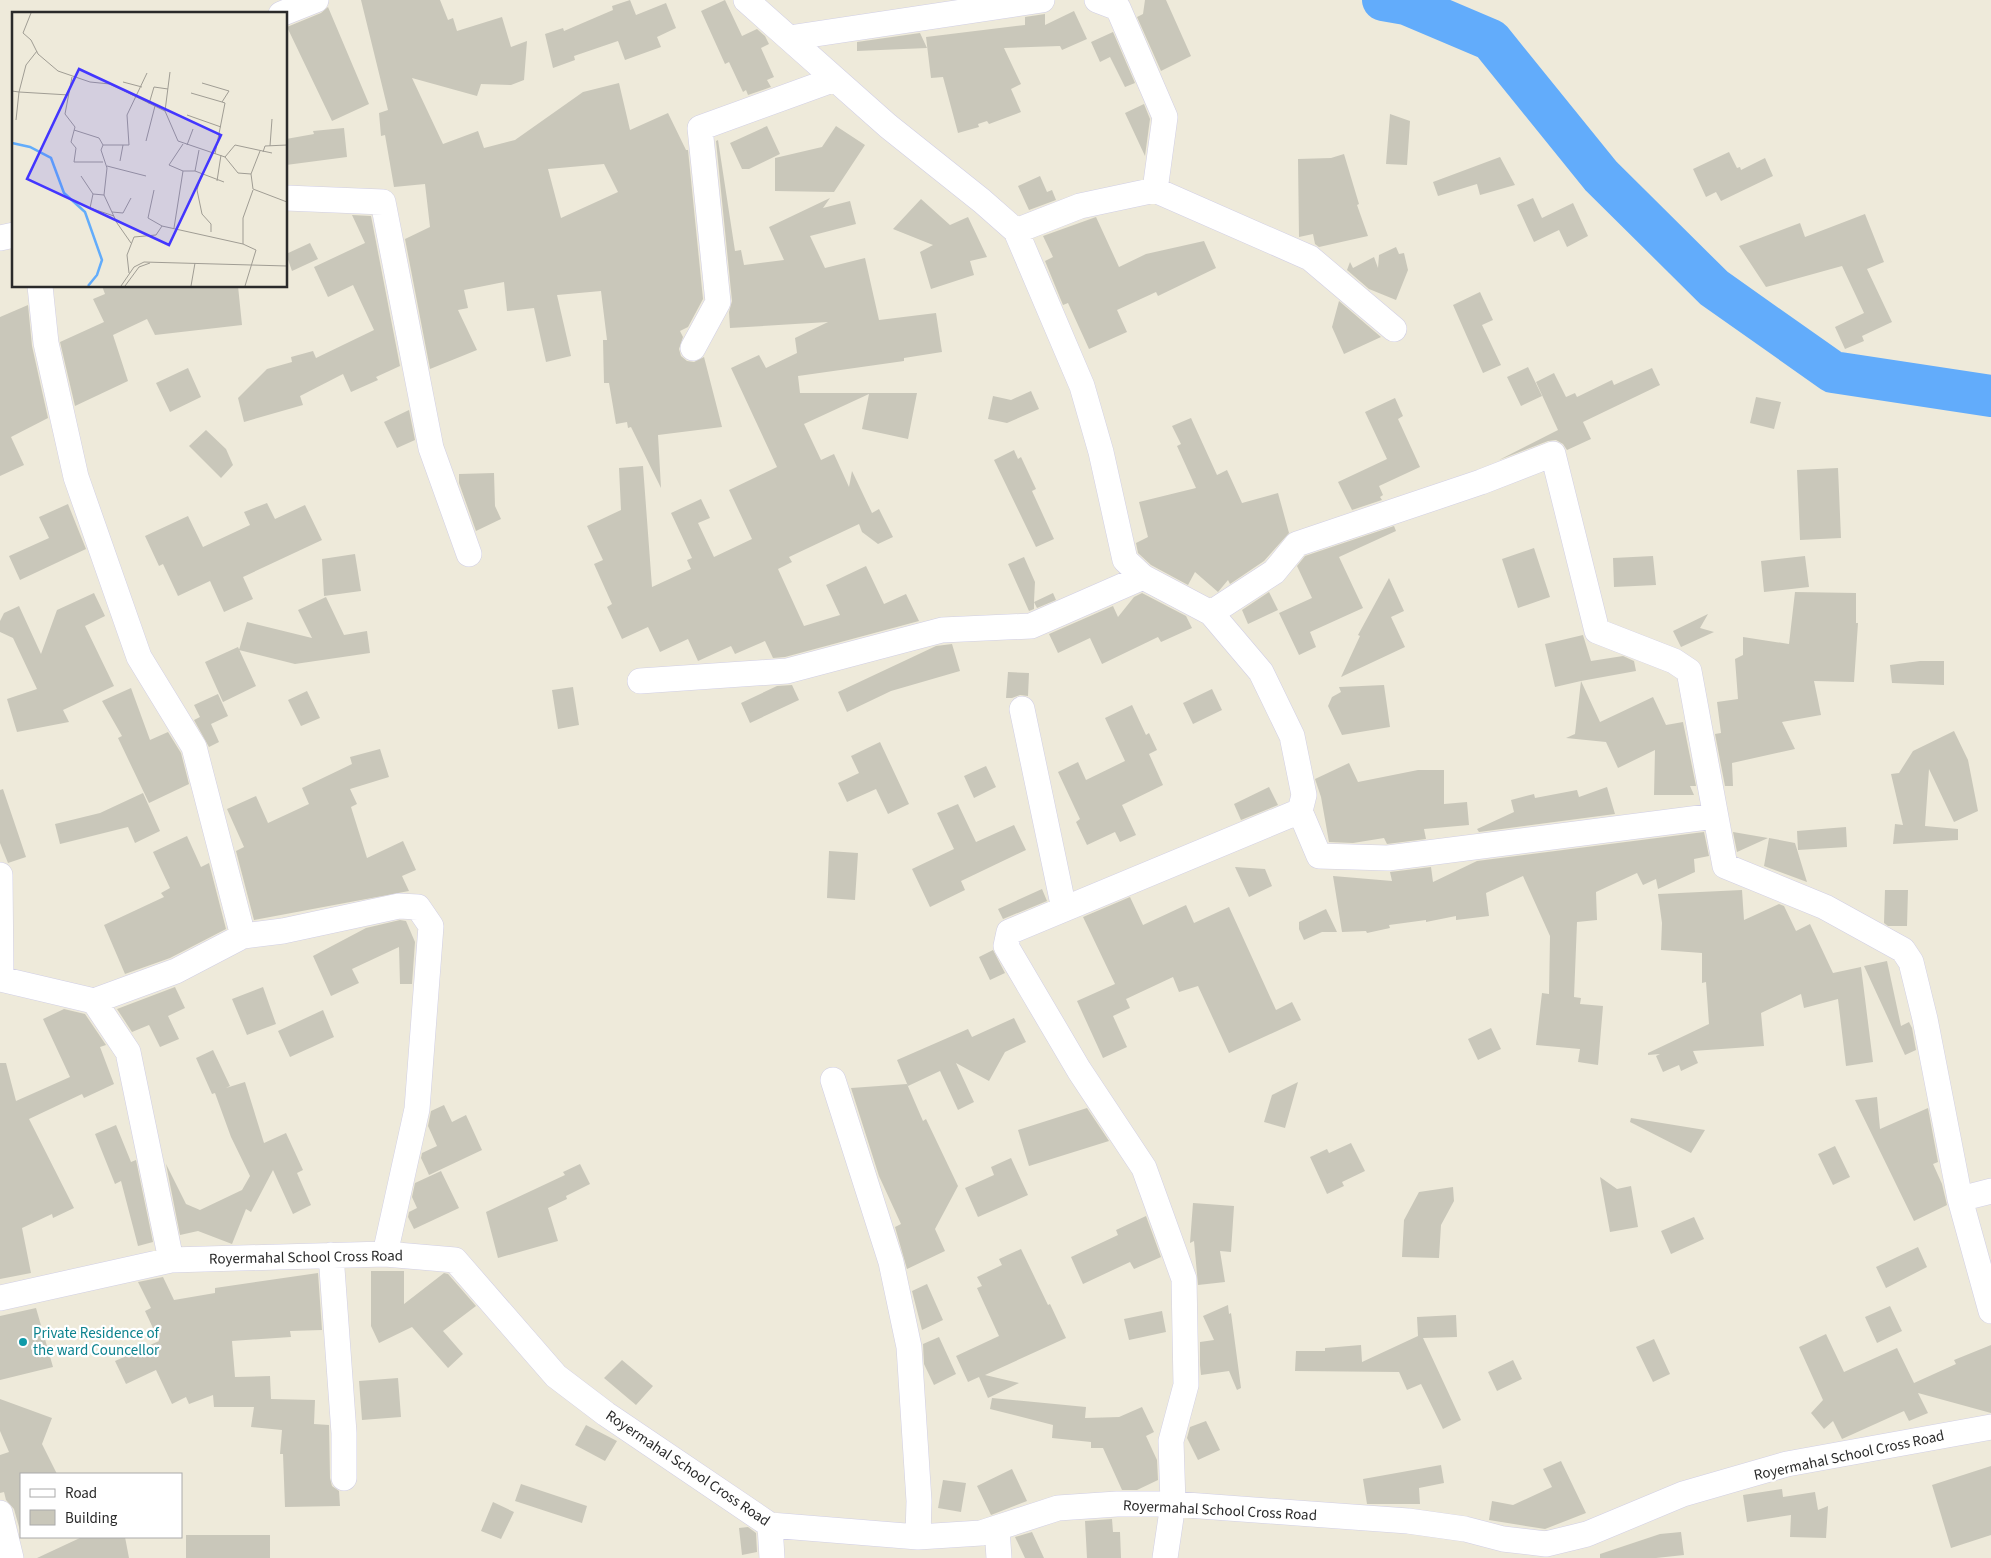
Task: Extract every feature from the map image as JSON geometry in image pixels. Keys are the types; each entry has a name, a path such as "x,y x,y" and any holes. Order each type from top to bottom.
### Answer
{"street":[{"path":"287,12 316,0"},
{"path":"746,0 888,126 982,201 1016,231 1082,386 1101,452 1125,560 1143,577 1211,614 1261,672 1292,736 1304,795 1300,811 1319,856 1388,858 1716,816"},
{"path":"789,38 1042,0"},
{"path":"1097,0 1118,8 1165,117 1155,190"},
{"path":"693,348 718,302 700,128 835,79"},
{"path":"1016,231 1080,206 1155,190 1310,258 1394,329"},
{"path":"288,198 383,202 431,448 469,554"},
{"path":"40,288 46,343 76,477 139,657 194,747 243,936"},
{"path":"1211,614 1274,572 1297,544 1481,482 1553,454 1596,631 1674,661 1689,671 1725,866 1825,907 1902,950 1911,962 1925,1019 1960,1199 1991,1311"},
{"path":"640,681 787,671 942,630 1031,626 1143,577"},
{"path":"1022,709 1064,909"},
{"path":"1165,1558 1173,1504 1171,1441 1186,1385 1184,1279 1144,1168 1079,1070 1006,946 1009,932 1300,811"},
{"path":"0,875 0,979 94,1001 176,971 243,936 283,931 399,906 418,907 431,926 417,1109 385,1254"},
{"path":"94,1001 128,1052 171,1260"},
{"path":"833,1080 891,1262 909,1347 920,1501 918,1537"},
{"path":"1960,1199 1991,1191"},
{"name":"Royermahal School Cross Road","path":"0,1298 171,1260 385,1254 456,1260 556,1376 606,1414 770,1525 918,1537 981,1533 1058,1508 1173,1504 1408,1521 1465,1529 1502,1539 1546,1544 1587,1534 1683,1494 1786,1464 1991,1426"},
{"path":"331,1255 344,1433 344,1478"},
{"path":"0,1512 11,1558"},
{"path":"770,1525 772,1558"},
{"path":"997,1528 999,1558"}],"building":[{"path":"361,0 440,0 448,20 453,18 457,31 502,17 511,47 527,41 524,80 511,85 481,84 477,96 412,78 443,144 478,131 484,148 515,140 583,92 619,83 630,130 668,113 686,150 688,150 703,299 688,327 680,331 683,337 679,349 681,356 687,361 694,362 704,357 722,427 658,435 661,488 631,427 628,428 627,422 616,424 609,383 604,383 603,340 607,340 601,291 557,295 571,356 546,362 534,308 507,311 504,282 464,290 468,308 458,310 477,350 430,369 405,239 430,227 425,184 394,187 385,135 381,136 379,113 388,110","holes":["604,164 618,192 561,218 548,169"]},
{"path":"630,0 636,15 666,3 676,28 657,37 661,47 625,60 618,41 574,56 575,60 553,68 545,34 563,28 564,31 613,10 612,6"},
{"path":"725,0 742,36 757,29 765,36 769,44 761,48 774,77 767,80 771,87 748,95 746,90 743,92 729,62 725,64 701,11"},
{"path":"1145,0 1166,0 1191,56 1161,71 1137,17 1143,14"},
{"path":"328,7 369,104 332,121 288,29 288,27 321,13"},
{"path":"1074,11 1087,39 1062,50 1060,46 1004,48 1021,84 1011,89 1021,112 989,124 987,121 978,124 979,127 958,133 943,77 931,78 926,37 1025,25 1025,17 1045,14 1045,25"},
{"path":"1113,32 1135,83 1125,87 1110,57 1100,62 1091,42"},
{"path":"920,33 927,48 857,51 857,42"},
{"path":"1144,104 1150,119 1145,156 1125,113"},
{"path":"1390,114 1410,121 1407,165 1386,164"},
{"path":"767,126 780,154 749,169 742,169 730,143"},
{"path":"836,126 865,145 834,192 775,191 775,158 822,147"},
{"path":"344,128 347,157 288,165 288,139 314,134 313,131"},
{"path":"718,140 735,251 741,250 744,265 784,260 769,227 830,198 823,208 850,201 856,224 810,236 825,268 865,258 879,320 936,313 942,352 904,358 904,361 798,376 800,393 917,393 908,439 862,429 869,394 804,424 821,460 834,454 849,487 852,471 872,513 879,509 893,537 878,544 862,532 859,524 789,557 792,562 778,569 804,626 840,615 826,585 866,566 884,604 906,594 919,621 785,657 773,658 765,641 735,654 731,646 698,661 688,639 660,652 648,627 622,639 607,607 612,604 594,564 603,560 587,526 621,510 619,468 643,466 652,587 691,569 687,560 692,558 671,513 701,499 710,518 698,523 714,557 752,539 729,490 777,467 731,368 759,355 766,368 797,353 795,338 828,322 730,328 729,312 732,301 716,141"},
{"path":"1729,152 1737,168 1740,167 1741,170 1765,158 1773,176 1721,201 1716,192 1706,197 1693,169"},
{"path":"1344,154 1359,204 1357,205 1368,236 1319,247 1315,244 1313,234 1299,237 1298,159 1331,158"},
{"path":"1500,157 1515,185 1480,195 1477,184 1438,196 1433,182"},
{"path":"1040,176 1047,192 1052,190 1056,200 1029,210 1018,186"},
{"path":"1533,198 1542,218 1573,203 1588,236 1567,247 1559,230 1534,242 1517,205"},
{"path":"921,199 950,225 968,217 987,257 970,261 974,275 931,289 920,252 933,245 893,229"},
{"path":"1865,214 1884,262 1867,269 1892,322 1862,336 1864,341 1845,349 1835,327 1864,313 1842,266 1766,287 1739,246 1800,223 1805,237"},
{"path":"352,215 371,216 400,366 376,377 378,380 351,392 343,374 300,396 303,405 244,422 238,398 267,369 292,362 291,357 313,351 316,358 374,330 353,285 328,297 314,267 365,243"},
{"path":"1096,217 1119,267 1146,254 1204,241 1216,268 1158,296 1156,292 1117,310 1127,332 1089,349 1068,303 1063,305 1045,261 1053,257 1043,236"},
{"path":"310,243 318,259 292,271 288,253"},
{"path":"1396,247 1399,254 1404,253 1408,270 1396,300 1369,289 1347,270 1350,262 1353,268 1374,257 1378,268 1379,255"},
{"path":"103,288 238,288 242,325 155,335 147,319 113,335 128,381 75,406 60,342 104,322 93,299 105,294"},
{"path":"1480,292 1493,320 1482,325 1501,365 1483,373 1453,305"},
{"path":"1339,301 1381,337 1344,354 1332,327"},
{"path":"28,305 32,346 48,418 11,437 24,465 0,476 0,317"},
{"path":"1528,367 1542,396 1521,406 1507,377"},
{"path":"188,368 201,397 170,412 156,383"},
{"path":"1652,368 1660,385 1583,422 1591,439 1567,450 1563,444 1556,440 1548,441 1499,460 1558,430 1536,382 1554,373 1566,397 1575,393 1577,397 1612,380 1614,385"},
{"path":"1031,391 1039,409 1007,423 988,419 993,396 1011,400"},
{"path":"1756,397 1781,402 1774,429 1750,423"},
{"path":"1395,398 1403,416 1398,419 1420,467 1379,486 1383,495 1380,497 1382,500 1352,510 1338,482 1387,459 1365,412"},
{"path":"409,410 415,440 397,448 384,422"},
{"path":"1191,418 1217,475 1227,470 1242,503 1278,493 1289,533 1264,561 1230,584 1228,580 1218,592 1195,572 1188,585 1151,565 1138,553 1136,543 1148,537 1139,502 1196,488 1177,446 1181,444 1172,426"},
{"path":"206,430 226,449 233,465 221,478 189,446"},
{"path":"1014,450 1018,459 1021,457 1036,489 1032,491 1054,539 1036,547 994,460"},
{"path":"1838,468 1841,538 1800,540 1797,470"},
{"path":"494,473 495,506 501,519 476,531 459,483 459,474"},
{"path":"267,503 275,519 305,505 322,540 243,577 253,599 224,612 210,581 178,596 163,564 159,566 145,536 188,516 203,547 250,525 244,512"},
{"path":"68,504 86,549 20,580 9,556 49,538 39,517"},
{"path":"1394,526 1396,531 1339,557 1363,608 1310,632 1316,647 1299,655 1279,613 1312,598 1297,566 1305,556"},
{"path":"1534,548 1550,597 1518,608 1502,559"},
{"path":"355,554 361,591 324,596 322,559"},
{"path":"1653,556 1656,585 1614,587 1613,558"},
{"path":"1805,556 1809,587 1764,592 1761,561"},
{"path":"1024,557 1035,582 1034,609 1029,611 1008,564"},
{"path":"1389,578 1404,611 1391,617 1405,647 1341,677 1360,636 1358,635"},
{"path":"1269,592 1278,610 1248,624 1242,610"},
{"path":"1795,592 1856,593 1856,623 1858,623 1854,682 1814,681 1821,715 1782,722 1795,749 1732,763 1733,786 1725,786 1715,734 1721,733 1717,702 1738,699 1735,659 1743,655 1743,637 1789,644"},
{"path":"94,593 105,616 85,626 114,686 63,710 69,722 17,732 7,699 37,689 13,638 0,632 0,621 4,613 19,606 41,654 57,610"},
{"path":"1053,593 1056,600 1037,608 1034,602"},
{"path":"1142,593 1186,616 1192,628 1161,642 1158,637 1102,664 1090,638 1058,653 1049,634 1113,606 1118,617 1134,597"},
{"path":"326,597 344,635 367,631 370,653 295,664 239,650 247,622 312,638 298,610"},
{"path":"1708,614 1700,628 1714,632 1681,647 1673,631"},
{"path":"1583,635 1591,661 1623,656 1634,661 1636,671 1555,687 1545,644"},
{"path":"952,644 960,671 891,691 847,712 838,692 936,646"},
{"path":"238,647 256,686 223,702 205,662"},
{"path":"1920,661 1944,661 1944,685 1892,683 1890,665"},
{"path":"1008,672 1029,673 1028,696 1020,695 1006,698"},
{"path":"1581,681 1600,722 1653,697 1666,725 1683,722 1696,786 1690,786 1694,795 1654,795 1655,750 1618,768 1606,742 1566,738 1575,734"},
{"path":"792,685 799,700 750,723 741,703 777,686"},
{"path":"1384,685 1390,727 1342,735 1328,706 1332,697 1341,692 1339,687"},
{"path":"573,687 579,725 558,729 552,690"},
{"path":"131,688 150,740 168,732 181,753 189,784 149,803 118,738 122,736 102,701"},
{"path":"1212,689 1222,710 1193,724 1183,703"},
{"path":"307,691 320,718 301,726 288,700"},
{"path":"218,694 228,716 211,724 219,742 209,747 194,720 200,717 194,705"},
{"path":"1132,705 1146,735 1149,733 1157,750 1149,754 1163,785 1122,805 1136,835 1120,842 1115,832 1087,845 1076,822 1080,819 1058,772 1078,762 1086,780 1125,761 1105,718"},
{"path":"1954,731 1968,760 1978,811 1954,822 1929,769 1925,826 1958,829 1958,840 1893,844 1895,824 1903,825 1891,774 1899,773 1913,751"},
{"path":"880,742 909,804 888,814 876,789 847,802 838,783 859,773 851,756"},
{"path":"380,749 389,777 350,789 357,804 351,807 367,858 403,841 416,870 402,876 409,891 254,920 236,851 244,847 227,809 256,796 268,823 309,804 302,788 352,764 350,757"},
{"path":"1349,763 1358,782 1418,770 1444,770 1444,804 1467,802 1469,825 1424,829 1426,839 1387,844 1384,838 1353,843 1329,842 1321,797 1315,779"},
{"path":"986,766 996,787 974,798 964,776"},
{"path":"1269,787 1278,805 1241,820 1234,804"},
{"path":"1607,787 1615,814 1479,832 1477,829 1514,812 1511,800 1534,794 1535,798 1577,790 1579,797"},
{"path":"3,789 26,857 8,863 0,843 0,790"},
{"path":"143,793 160,831 135,843 128,827 60,844 55,824 100,813"},
{"path":"958,804 976,842 1014,825 1026,850 961,881 965,890 930,907 912,869 954,849 937,813"},
{"path":"1846,827 1847,847 1798,850 1797,831"},
{"path":"1704,832 1709,856 1694,859 1695,872 1658,889 1656,879 1643,885 1637,873 1596,892 1597,920 1577,922 1574,997 1581,998 1580,1004 1603,1006 1598,1065 1578,1062 1580,1049 1536,1045 1542,993 1549,994 1550,936 1523,876 1486,893 1489,916 1456,920 1456,916 1426,922 1426,920 1389,925 1390,928 1367,933 1366,931 1342,932 1333,876 1392,881 1390,872 1431,867 1433,882 1477,861"},
{"path":"1733,832 1768,838 1737,852"},
{"path":"187,836 201,867 209,863 226,929 170,958 125,974 104,925 164,897 161,893 170,888 153,852"},
{"path":"1769,838 1795,843 1807,882 1764,866"},
{"path":"829,851 858,853 855,900 827,898"},
{"path":"1235,867 1265,869 1272,886 1249,897"},
{"path":"1042,889 1047,901 1003,919 998,909"},
{"path":"1742,890 1744,920 1779,904 1784,906 1796,931 1810,924 1833,973 1861,967 1873,1062 1846,1066 1838,999 1804,1008 1801,994 1761,1013 1764,1046 1693,1051 1698,1063 1681,1071 1679,1065 1663,1072 1656,1056 1660,1054 1648,1055 1648,1053 1709,1024 1706,982 1702,983 1702,953 1661,950 1662,923 1658,894"},
{"path":"1885,890 1908,890 1907,926 1888,926 1884,923"},
{"path":"1130,897 1143,925 1186,905 1194,923 1229,907 1276,1010 1292,1002 1301,1020 1229,1053 1198,986 1179,992 1173,977 1126,999 1130,1008 1113,1016 1127,1047 1103,1058 1077,1001 1115,984 1083,917"},
{"path":"1326,909 1337,932 1322,932 1304,940 1299,929 1299,922"},
{"path":"400,920 406,921 415,942 412,984 400,984 399,947 352,969 359,983 331,996 313,956 366,928"},
{"path":"993,950 1005,973 990,980 979,957"},
{"path":"1887,961 1901,1026 1909,1022 1912,1028 1916,1050 1905,1055 1864,966"},
{"path":"175,987 185,1008 168,1016 179,1039 160,1047 149,1025 132,1032 117,1009"},
{"path":"263,987 276,1024 247,1035 232,999"},
{"path":"64,1009 85,1014 106,1045 100,1047 114,1084 84,1098 82,1094 29,1119 74,1208 53,1218 52,1214 22,1228 31,1273 0,1279 0,1063 6,1063 16,1101 70,1077 43,1019"},
{"path":"323,1010 334,1037 290,1057 278,1031"},
{"path":"1014,1018 1026,1042 1005,1052 989,1081 956,1063 974,1102 958,1110 940,1071 908,1086 897,1060 968,1029 972,1037"},
{"path":"1491,1028 1501,1049 1478,1060 1468,1039"},
{"path":"213,1050 230,1086 226,1088 245,1082 264,1143 286,1133 303,1170 297,1173 311,1205 293,1214 273,1170 251,1212 246,1209 232,1244 198,1231 180,1235 166,1164 186,1204 200,1210 242,1190 250,1176 231,1137 215,1093 212,1094 196,1058"},
{"path":"1298,1082 1285,1128 1264,1122 1272,1095"},
{"path":"907,1084 923,1121 926,1119 958,1186 935,1229 945,1251 907,1269 895,1227 901,1224 879,1176 851,1088"},
{"path":"1877,1097 1880,1129 1928,1108 1938,1162 1933,1164 1942,1184 1947,1205 1914,1221 1855,1100"},
{"path":"444,1105 452,1122 466,1115 482,1150 429,1175 421,1158 422,1153 437,1146 428,1126 431,1111"},
{"path":"1087,1108 1109,1141 1029,1166 1018,1130"},
{"path":"1631,1118 1705,1130 1691,1153 1630,1122"},
{"path":"116,1125 131,1162 136,1160 153,1242 138,1246 121,1181 115,1184 95,1134"},
{"path":"1351,1143 1365,1171 1342,1182 1344,1186 1327,1194 1310,1157 1327,1149 1329,1153"},
{"path":"1835,1146 1850,1177 1833,1185 1818,1154"},
{"path":"1011,1158 1028,1195 978,1217 965,1188 994,1175 991,1167"},
{"path":"580,1164 590,1184 566,1196 567,1199 548,1208 558,1241 498,1258 486,1212 565,1175 563,1172"},
{"path":"441,1171 459,1208 414,1229 408,1217 409,1212 417,1208 412,1197 415,1183"},
{"path":"1600,1177 1617,1189 1631,1186 1638,1227 1610,1232"},
{"path":"1453,1187 1454,1201 1441,1225 1439,1258 1402,1257 1404,1220 1419,1192"},
{"path":"1193,1203 1234,1206 1231,1252 1220,1251 1225,1282 1198,1285 1194,1241 1190,1243"},
{"path":"1146,1216 1161,1257 1134,1269 1130,1262 1083,1284 1071,1257 1118,1235 1116,1230"},
{"path":"1694,1217 1704,1239 1671,1254 1661,1231"},
{"path":"1918,1247 1927,1267 1886,1288 1876,1267"},
{"path":"1021,1249 1066,1338 985,1375 1019,1383 988,1398 979,1377 968,1382 956,1356 999,1336 977,1288 982,1286 977,1277 1002,1265 999,1259"},
{"path":"371,1271 404,1271 404,1304 444,1273 448,1274 476,1306 443,1331 463,1354 448,1368 412,1327 379,1343 371,1326"},
{"path":"318,1273 322,1330 290,1331 291,1337 232,1341 235,1377 270,1376 271,1399 315,1400 314,1424 329,1425 330,1478 332,1486 339,1491 340,1506 285,1507 283,1454 280,1454 282,1430 251,1427 254,1407 214,1407 213,1395 189,1404 186,1397 172,1404 156,1370 126,1384 115,1361 159,1341 145,1311 151,1308 138,1282 163,1277 174,1300 215,1293 215,1288"},
{"path":"927,1284 943,1320 922,1330 912,1291"},
{"path":"1228,1305 1229,1314 1231,1313 1241,1388 1237,1390 1229,1371 1201,1375 1200,1342 1214,1340 1203,1316"},
{"path":"1890,1306 1902,1331 1877,1343 1865,1317"},
{"name":"Private Residence of the ward Councellor","path":"36,1308 53,1367 0,1380 0,1316"},
{"path":"1162,1311 1166,1332 1129,1340 1124,1319"},
{"path":"1456,1315 1457,1337 1423,1338 1461,1420 1443,1429 1421,1384 1407,1390 1399,1372 1295,1371 1296,1351 1325,1351 1325,1348 1361,1345 1362,1362 1418,1336 1417,1317"},
{"path":"1826,1334 1844,1372 1897,1348 1914,1383 1956,1364 1954,1360 1991,1345 1991,1413 1918,1393 1928,1413 1909,1421 1904,1411 1842,1439 1833,1421 1824,1429 1811,1413 1823,1400 1799,1347"},
{"path":"939,1337 956,1374 934,1385 924,1364 923,1344"},
{"path":"1654,1339 1670,1374 1653,1382 1636,1347"},
{"path":"622,1360 653,1386 636,1405 604,1378"},
{"path":"1513,1360 1522,1379 1497,1391 1488,1372"},
{"path":"398,1378 401,1417 362,1420 359,1381"},
{"path":"992,1398 1086,1407 1085,1418 1119,1417 1142,1407 1154,1432 1146,1436 1157,1460 1158,1480 1137,1490 1122,1490 1103,1448 1091,1448 1091,1442 1052,1438 1053,1425 990,1409"},
{"path":"0,1399 52,1418 42,1444 56,1473 20,1473 20,1530 14,1509 6,1500 4,1492 0,1493 0,1455 9,1452 0,1431"},
{"path":"1206,1421 1220,1450 1198,1460 1187,1438 1190,1427"},
{"path":"586,1425 617,1441 605,1461 575,1445"},
{"path":"1561,1461 1586,1513 1545,1529 1489,1520 1492,1501 1513,1505 1552,1487 1543,1469"},
{"path":"1441,1465 1444,1483 1419,1488 1420,1504 1367,1504 1363,1479"},
{"path":"1991,1466 1991,1535 1951,1548 1932,1485"},
{"path":"1012,1469 1027,1501 991,1515 977,1486"},
{"path":"943,1480 966,1483 961,1512 938,1508"},
{"path":"521,1484 587,1506 582,1523 515,1501"},
{"path":"1782,1489 1783,1497 1815,1492 1818,1510 1828,1506 1826,1538 1790,1537 1791,1515 1747,1522 1743,1495"},
{"path":"493,1502 514,1512 501,1539 481,1531"},
{"path":"1112,1519 1113,1532 1120,1532 1121,1558 1087,1558 1085,1521"},
{"path":"748,1527 756,1533 757,1552 742,1555 739,1528"},
{"path":"1032,1532 1044,1558 1025,1558 1015,1537"},
{"path":"1681,1532 1684,1555 1656,1558 1600,1558 1600,1554 1660,1534"},
{"path":"186,1535 270,1535 270,1558 186,1558"},
{"path":"80,1538 125,1538 129,1558 37,1558"}],"waterway":[{"path":"1383,0 1406,4 1491,40 1601,176 1714,288 1833,372 1991,396"}],"place":[{"name":"Private Residence of the ward Councellor","path":"23,1342"}]}
